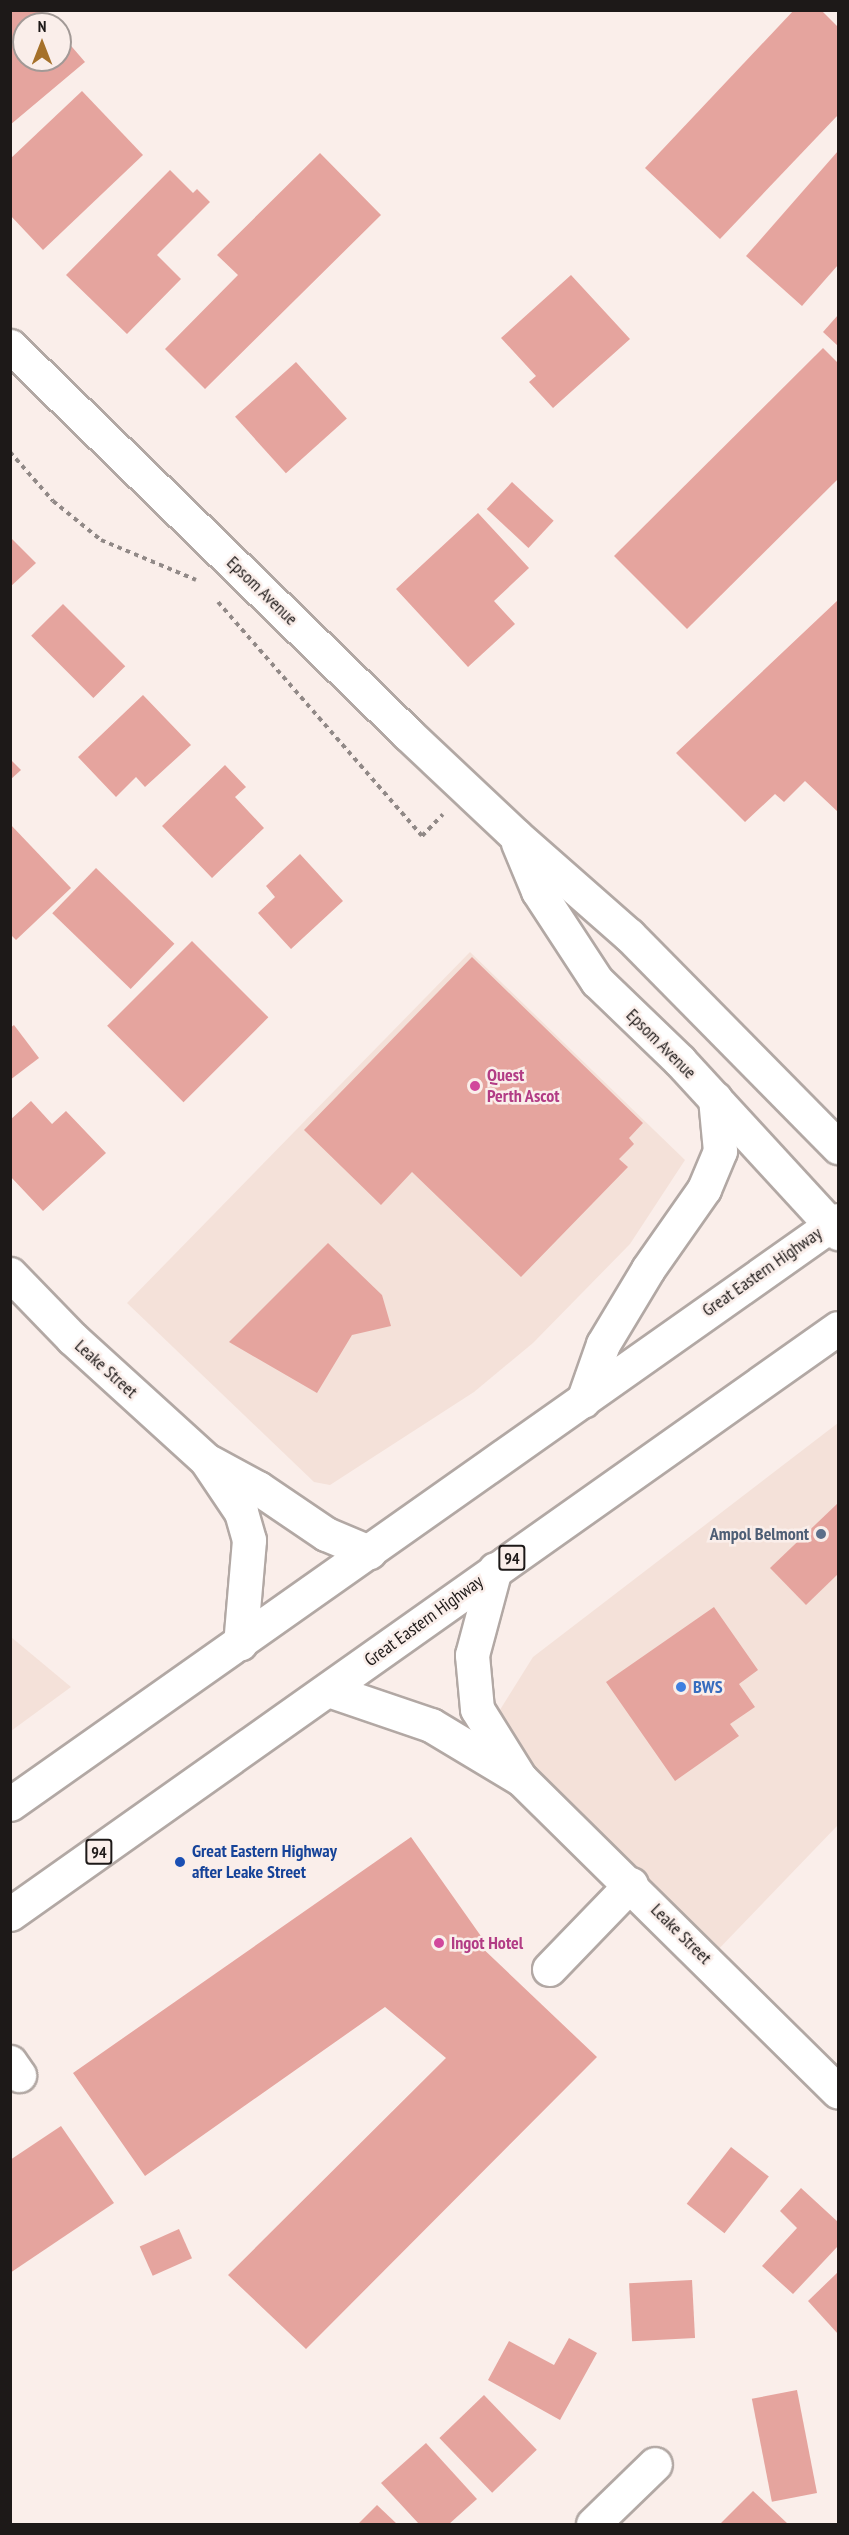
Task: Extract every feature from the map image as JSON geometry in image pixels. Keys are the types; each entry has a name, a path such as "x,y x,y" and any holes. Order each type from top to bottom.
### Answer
{"main road":[{"name":"Epsom Avenue","path":"10,346 514,835 628,935 838,1147"},
{"name":"Epsom Avenue","path":"514,835 538,891 597,981 715,1098 836,1226"},
{"path":"583,1401 603,1344 648,1269 704,1190 720,1151 715,1098"},
{"name":"Great Eastern Highway","path":"10,1804 836,1226"},
{"name":"Leake Street","path":"10,1274 72,1338 206,1460 241,1512 249,1540 240,1644"},
{"name":"Great Eastern Highway","path":"10,1914 838,1328"},
{"name":"Leake Street","path":"206,1460 258,1488 326,1534 369,1552"},
{"name":"Leake Street","path":"495,1569 472,1655 477,1708 521,1779"},
{"name":"Leake Street","path":"328,1690 431,1725 521,1779 631,1884 838,2092"},
{"path":"549,1969 631,1884"},
{"path":"593,2524 655,2464"}],"path":[{"path":"10,452 53,501 101,540 196,579 203,586"},
{"path":"210,594 422,836 467,788"}],"shaded area":[{"path":"470,952 685,1160 630,1244 533,1343 474,1392 330,1485 314,1482 127,1303"},
{"path":"838,1423 838,1825 711,1957 473,1753 533,1657"},
{"path":"11,1637 71,1687 10,1731"}],"building":[{"path":"10,10 40,10 42,12 12,12 12,72 72,72 72,47 85,62 10,125"},
{"path":"794,10 821,10 838,27 838,115 720,239 645,168"},
{"path":"82,91 143,155 43,250 10,215 10,159"},
{"path":"838,151 838,265 802,306 746,256"},
{"path":"320,153 381,215 205,389 165,349 238,275 217,255"},
{"path":"170,170 193,193 197,189 210,202 157,255 181,279 127,334 66,275"},
{"path":"571,275 630,339 553,408 529,382 536,376 501,338"},
{"path":"838,315 838,346 823,332"},
{"path":"823,348 838,363 838,479 687,629 614,556"},
{"path":"296,362 347,418 286,473 235,417"},
{"path":"512,482 554,521 528,548 487,509"},
{"path":"478,513 529,568 494,601 515,624 468,667 396,589"},
{"path":"10,537 36,563 10,587"},
{"path":"838,600 838,812 805,781 784,802 775,794 745,822 676,753"},
{"path":"63,604 125,666 93,698 31,636"},
{"path":"143,695 191,745 145,787 136,777 116,797 78,757"},
{"path":"10,759 21,770 10,780"},
{"path":"225,765 246,787 235,797 264,828 212,878 162,826"},
{"path":"10,824 71,888 16,940 10,934"},
{"path":"300,854 343,901 291,949 258,913 275,897 266,886"},
{"path":"96,868 174,944 131,989 52,913"},
{"path":"192,941 268,1017 184,1102 107,1026"},
{"name":"Quest Perth Ascot","path":"472,957 643,1123 629,1138 634,1144 619,1159 628,1167 521,1277 412,1172 381,1205 304,1130"},
{"path":"14,1025 39,1058 10,1080 10,1028"},
{"path":"31,1101 52,1124 66,1111 106,1153 43,1211 10,1176 10,1120"},
{"path":"328,1243 382,1295 391,1326 352,1335 317,1393 229,1342"},
{"path":"838,1503 838,1574 806,1605 770,1568"},
{"path":"714,1607 758,1670 739,1684 755,1707 730,1724 739,1736 675,1781 606,1682"},
{"path":"411,1837 483,1939 477,1943 597,2057 306,2349 228,2275 446,2058 385,2007 145,2176 73,2073"},
{"path":"61,2126 114,2203 10,2273 10,2160"},
{"path":"731,2147 769,2177 724,2233 687,2204"},
{"path":"801,2188 838,2222 838,2246 793,2294 762,2266 797,2228 780,2211"},
{"path":"179,2229 192,2258 153,2276 140,2246"},
{"path":"838,2272 838,2334 808,2301"},
{"path":"692,2280 695,2338 632,2341 629,2283"},
{"path":"569,2338 597,2353 560,2420 488,2380 509,2341 554,2365"},
{"path":"797,2390 817,2493 772,2502 752,2399"},
{"path":"484,2395 537,2450 492,2493 439,2438"},
{"path":"426,2443 477,2499 449,2524 419,2524 381,2483"},
{"path":"753,2491 788,2524 720,2524"},
{"path":"377,2505 397,2524 358,2524"}],"place":[{"name":"Quest Perth Ascot","path":"475,1086"},
{"name":"Ampol Belmont","path":"821,1534"},
{"name":"BWS","path":"681,1687"},
{"name":"Great Eastern Highway after Leake Street","path":"180,1862"},
{"name":"Ingot Hotel","path":"439,1943"}]}
